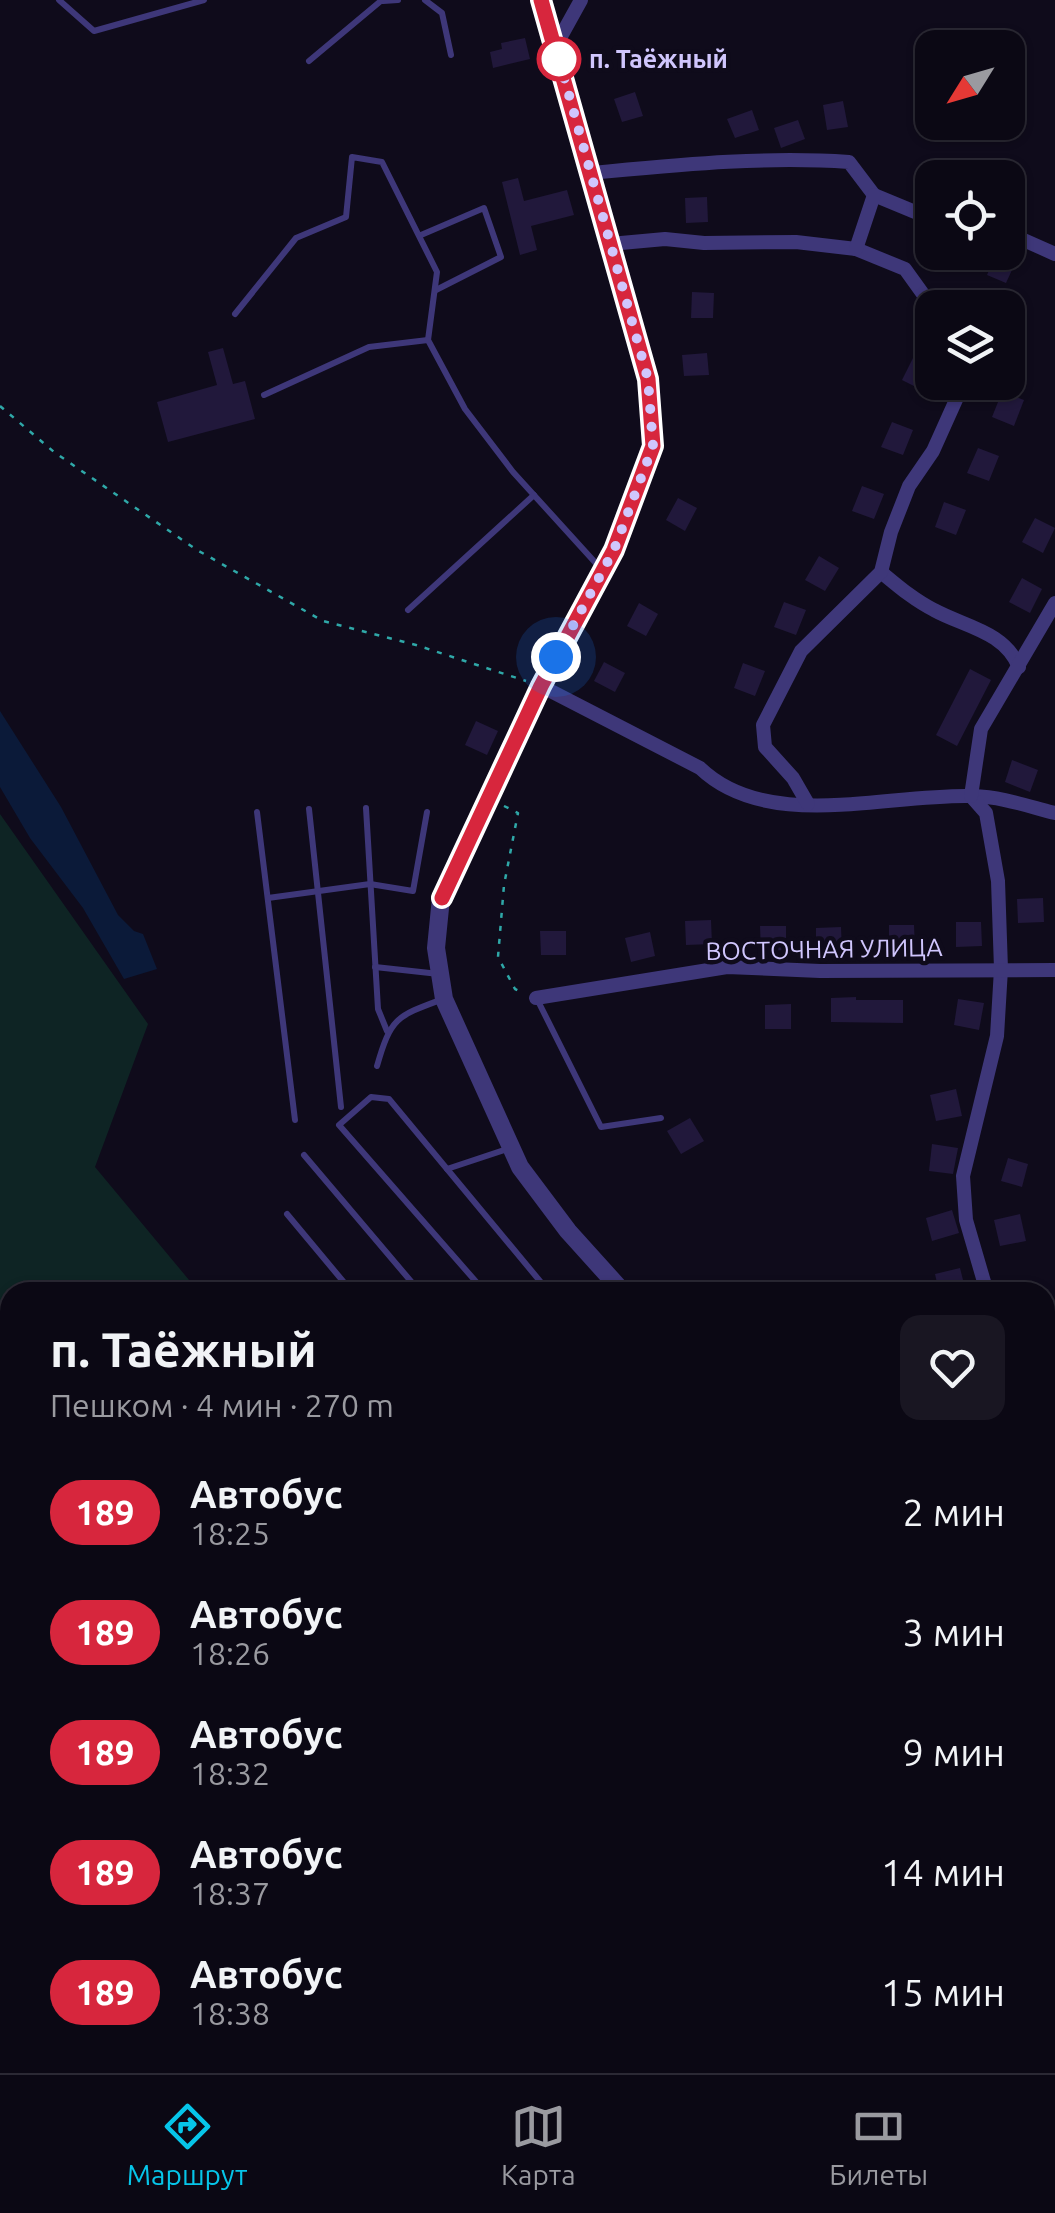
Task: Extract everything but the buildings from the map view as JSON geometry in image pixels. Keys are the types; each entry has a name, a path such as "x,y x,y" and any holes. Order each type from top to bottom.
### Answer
{"street":[{"path":"541,0 648,379 653,446 602,571 541,686 442,898 436,948 444,999 520,1167 568,1232 614,1282"},
{"path":"555,46 580,0"},
{"path":"591,173 704,162 849,162 874,195 915,212"},
{"path":"856,249 874,195"},
{"path":"610,244 665,238 796,242 856,249 906,268 921,290"},
{"path":"1025,241 1055,254"},
{"path":"808,804 793,778 765,747 762,725 801,651 881,572 891,532 910,486 933,451 956,400"},
{"path":"881,572 936,612 998,640 1012,650 1019,666"},
{"path":"971,796 982,729 1055,604"},
{"path":"541,686 700,768 719,787 778,806 971,796 1012,799 1055,814"},
{"path":"971,796 986,813 998,881 1001,969 997,1036 963,1176 966,1220 984,1282"},
{"name":"ВОСТОЧНАЯ УЛИЦА","path":"536,998 726,967 820,972 1055,970"}],"lane":[{"path":"59,0 94,31 204,0"},
{"path":"309,60 382,1 398,0"},
{"path":"425,0 442,13 451,55"},
{"path":"236,314 296,238 346,217 352,156 382,162 437,272 428,340 465,408 534,495 602,571"},
{"path":"420,235 484,208 501,257 435,290"},
{"path":"264,395 369,347 428,340"},
{"path":"408,610 534,495"},
{"path":"366,808 378,1009 387,1030"},
{"path":"309,809 342,1107"},
{"path":"257,812 295,1120"},
{"path":"268,898 370,884 413,892 427,812"},
{"path":"375,967 440,974"},
{"path":"536,998 600,1127 660,1118"},
{"path":"377,1066 387,1030 406,1012 444,999"},
{"path":"476,1282 339,1125 371,1097 389,1099 541,1282"},
{"path":"447,1168 511,1147"},
{"path":"304,1156 411,1282"},
{"path":"287,1214 344,1282"}],"path":[{"path":"0,406 54,452 197,550 323,621 416,644 541,686"},
{"path":"490,798 518,813 504,885 498,957 515,989 536,998"}],"green space":[{"path":"0,814 148,1024 95,1167 191,1282 0,1282"}],"water":[{"path":"0,711 61,807 118,915 134,931 143,934 157,969 124,979 83,908 30,838 0,787"}],"bus line":[{"name":"189","path":"442,898 541,686 614,550 653,446 648,379 541,0"}],"place":[{"name":"п. Таёжный","path":"559,59"}],"route":[{"path":"556,657 614,550 653,446 648,379 559,59"}]}
